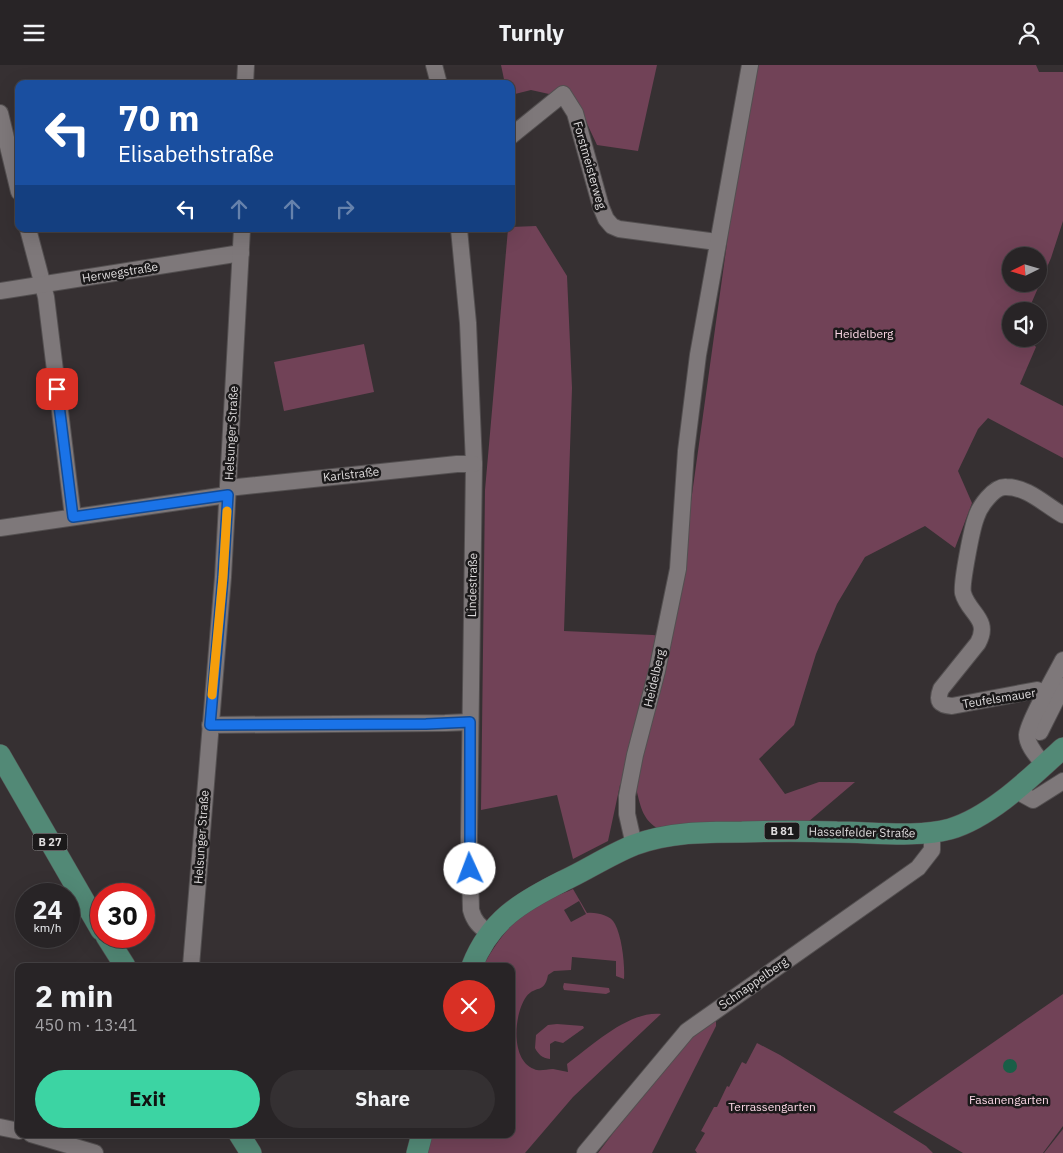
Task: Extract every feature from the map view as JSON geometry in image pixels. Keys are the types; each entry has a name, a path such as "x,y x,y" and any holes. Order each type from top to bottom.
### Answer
{"main road":[{"name":"Hasselfelder Straße","path":"473,963 489,933 500,920 530,898 634,845 670,836 703,832 932,833 948,830 972,821 992,808 1063,748"},
{"name":"B 27","path":"0,755 90,911"},
{"path":"114,948 123,963"},
{"path":"242,1138 251,1153"},
{"path":"417,1153 421,1138"}],"street":[{"path":"245,80 246,65"},
{"path":"434,65 438,80"},
{"name":"Heidelberg","path":"634,845 627,814 627,796 635,755 657,671 678,569 686,451 698,355 750,65"},
{"name":"Forstmeisterweg","path":"515,133 563,94 575,113 601,207 606,219 612,226 629,231 717,242"},
{"path":"0,113 15,175"},
{"path":"29,232 46,297 73,517"},
{"name":"Helsunger Straße","path":"191,963 223,577 242,232"},
{"name":"Lindestraße","path":"459,232 468,323 474,464 469,837 471,909 478,926 489,933"},
{"name":"Herwegstraße","path":"0,291 241,253"},
{"name":"Karlstraße","path":"0,528 228,491 328,477 474,464"},
{"name":"Teufelsmauer","path":"1045,694 1038,690 952,706 944,705 938,697 941,689 983,635 983,628 966,600 962,583 976,517 990,496 997,489 1004,486 1022,489 1063,515"},
{"name":"Teufelsmauer","path":"1031,747 1027,734 1063,660"},
{"path":"1044,765 1031,747 1063,686"},
{"path":"210,725 470,722"},
{"path":"1015,790 1033,800 1063,781"},
{"name":"Schnappelberg","path":"585,1153 687,1031 918,868 932,850 932,833"},
{"path":"0,1127 15,1130"},
{"path":"45,1138 95,1153"}],"green space":[{"path":"501,65 657,65 638,151 597,145 576,100 531,90 515,94 515,80 504,80"},
{"name":"Heidelberg","path":"758,65 1036,65 1039,72 1063,72 1063,221 1048,265 1048,247 1002,247 1002,293 1036,293 1032,302 1002,302 1002,347 1036,347 1020,384 1063,406 1063,458 988,418 978,429 958,471 972,503 955,548 925,526 865,557 837,604 816,654 794,725 759,759 785,794 819,782 855,782 808,822 657,828 645,816 636,788 620,785 608,841 573,859 557,795 481,810 485,490 508,232 515,232 515,227 536,226 567,276 572,388 564,631 653,635 672,638 727,243 733,183"},
{"path":"364,344 374,392 284,411 274,362"},
{"path":"573,889 587,913 603,915 613,921 620,936 624,979 616,976 616,961 572,957 571,970 554,971 548,975 542,987 526,997 519,1014 516,1036 521,1056 526,1064 536,1070 553,1069 568,1072 567,1064 611,1031 636,1018 661,1014 573,1097 525,1153 427,1153 432,1138 515,1138 515,963 485,963 493,948 517,919 548,899","holes":["579,901 586,914 571,922 564,910"]},
{"path":"564,983 609,988 610,992 606,994 564,990"},
{"name":"Fasanengarten","path":"1063,994 1063,1126 1043,1153 963,1153 893,1112"},
{"path":"716,1020 716,1026 652,1153 598,1153 650,1084 689,1039"},
{"path":"548,1025 583,1026 584,1028 563,1043 555,1041 550,1044 550,1059 545,1058 535,1048 536,1035"},
{"name":"Terrassengarten","path":"757,1043 780,1055 926,1146 933,1153 697,1153 695,1150 705,1133 701,1131 714,1107 717,1107 742,1062 746,1064"},
{"path":"1063,1129 1063,1153 1044,1153"}],"shaded area":[{"path":"1007,1059 1013,1059 1017,1066 1013,1073 1007,1073 1003,1069 1003,1063"}],"slow traffic":[{"path":"212,695 227,511"}],"route":[{"path":"57,389 73,517 228,495 210,725 470,722 470,869"}]}
